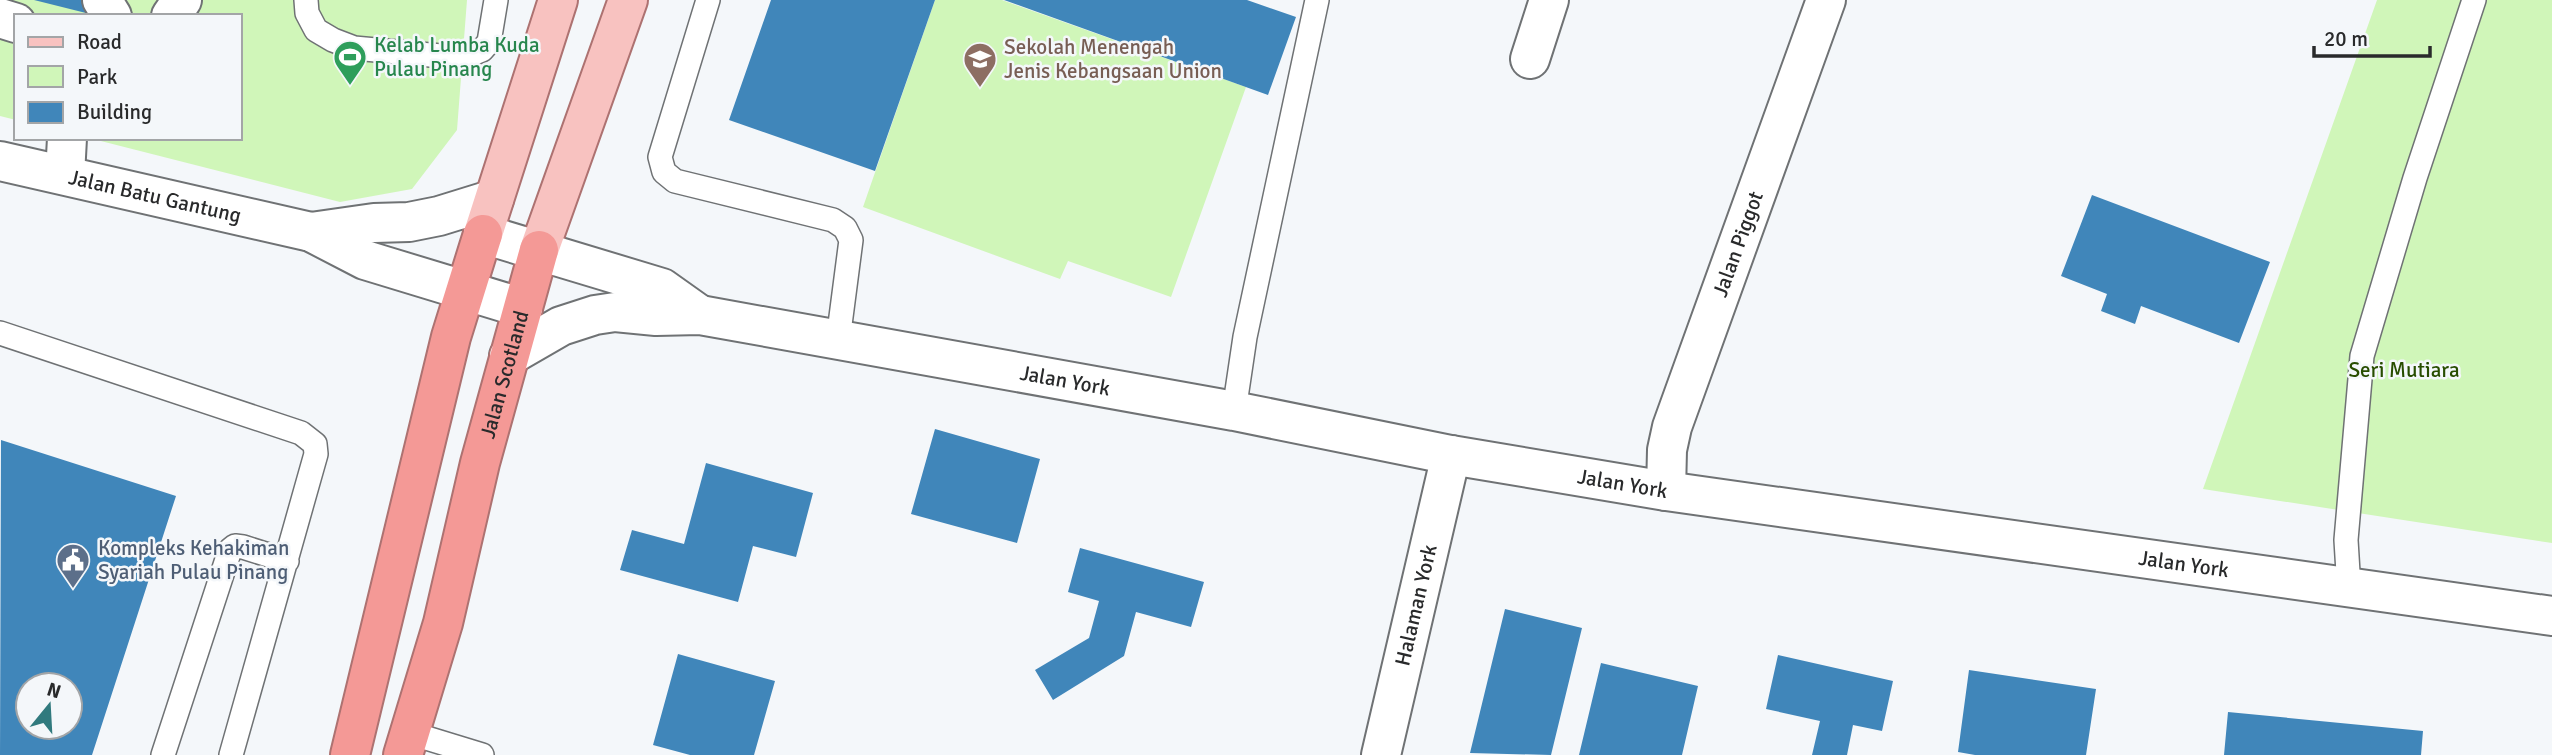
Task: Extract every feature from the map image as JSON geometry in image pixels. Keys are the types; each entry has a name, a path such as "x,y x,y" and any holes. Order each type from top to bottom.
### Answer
{"highway":[{"path":"350,755 464,290 489,216"},
{"name":"Jalan Scotland","path":"407,744 443,623 480,463 539,250"}],"main road":[{"path":"489,216 558,0"},
{"name":"Jalan Scotland","path":"539,250 628,0"}],"street":[{"path":"1530,59 1549,0"},
{"name":"Jalan Piggot","path":"1666,491 1667,450 1672,427 1826,0"},
{"name":"Jalan Batu Gantung","path":"1,166 66,157 311,232 365,260 523,308"},
{"name":"Jalan Batu Gantung","path":"311,232 374,223 409,222 439,216 489,216"},
{"name":"Jalan York","path":"489,216 539,250 662,288 700,315"},
{"name":"Jalan York","path":"509,356 561,326 595,314 615,312 656,316 700,315 1234,411 1451,455 1666,491 2552,617"},
{"name":"Halaman York","path":"1381,755 1451,455"}],"lane":[{"path":"306,0 307,13 316,30 354,48 463,58 482,50 489,42 496,0"},
{"path":"708,0 660,158 664,172 675,181 833,220 845,228 851,240 838,340"},
{"path":"1234,411 1245,337 1317,0"},
{"path":"2349,589 2346,540 2362,356 2415,178 2474,0"},
{"path":"0,333 308,437 315,444 316,454 231,755"},
{"path":"163,755 230,550 236,546 243,547 287,561"},
{"path":"407,744 482,755"}],"green space":[{"name":"Kelab Lumba Kuda Pulau Pinang","path":"0,0 467,0 457,130 412,189 340,202 97,140 242,140 242,14 14,14 14,120 0,116"},
{"path":"935,0 1002,0 1246,87 1171,297 1068,261 1060,279 863,207"},
{"name":"Seri Mutiara","path":"2377,0 2552,0 2552,543 2203,489"}],"building":[{"path":"34,0 88,0 86,13"},
{"path":"771,0 935,0 875,171 729,120"},
{"path":"1004,0 1247,0 1296,17 1268,95"},
{"path":"2092,195 2270,262 2239,343 2141,306 2135,324 2101,311 2107,294 2061,276"},
{"path":"935,429 1040,459 1017,543 911,514"},
{"name":"Kompleks Kehakiman Syariah Pulau Pinang","path":"1,440 176,496 92,755 0,755"},
{"path":"706,463 813,493 796,557 753,546 738,602 620,570 632,530 684,544"},
{"path":"1080,548 1204,582 1191,627 1136,612 1124,656 1053,700 1035,670 1089,638 1099,601 1068,592"},
{"path":"1505,609 1582,628 1551,755 1470,753"},
{"path":"678,654 775,681 754,755 690,755 653,745"},
{"path":"1778,655 1893,681 1882,731 1853,725 1847,755 1812,755 1820,721 1766,709"},
{"path":"1601,663 1698,686 1682,755 1579,755"},
{"path":"1969,670 2096,689 2086,755 1975,755 1958,752"},
{"path":"2228,712 2423,731 2421,755 2224,755"}],"place":[{"name":"Kelab Lumba Kuda Pulau Pinang","path":"350,87"},
{"name":"Sekolah Menengah Jenis Kebangsaan Union","path":"980,89"},
{"name":"Kompleks Kehakiman Syariah Pulau Pinang","path":"73,590"}]}
